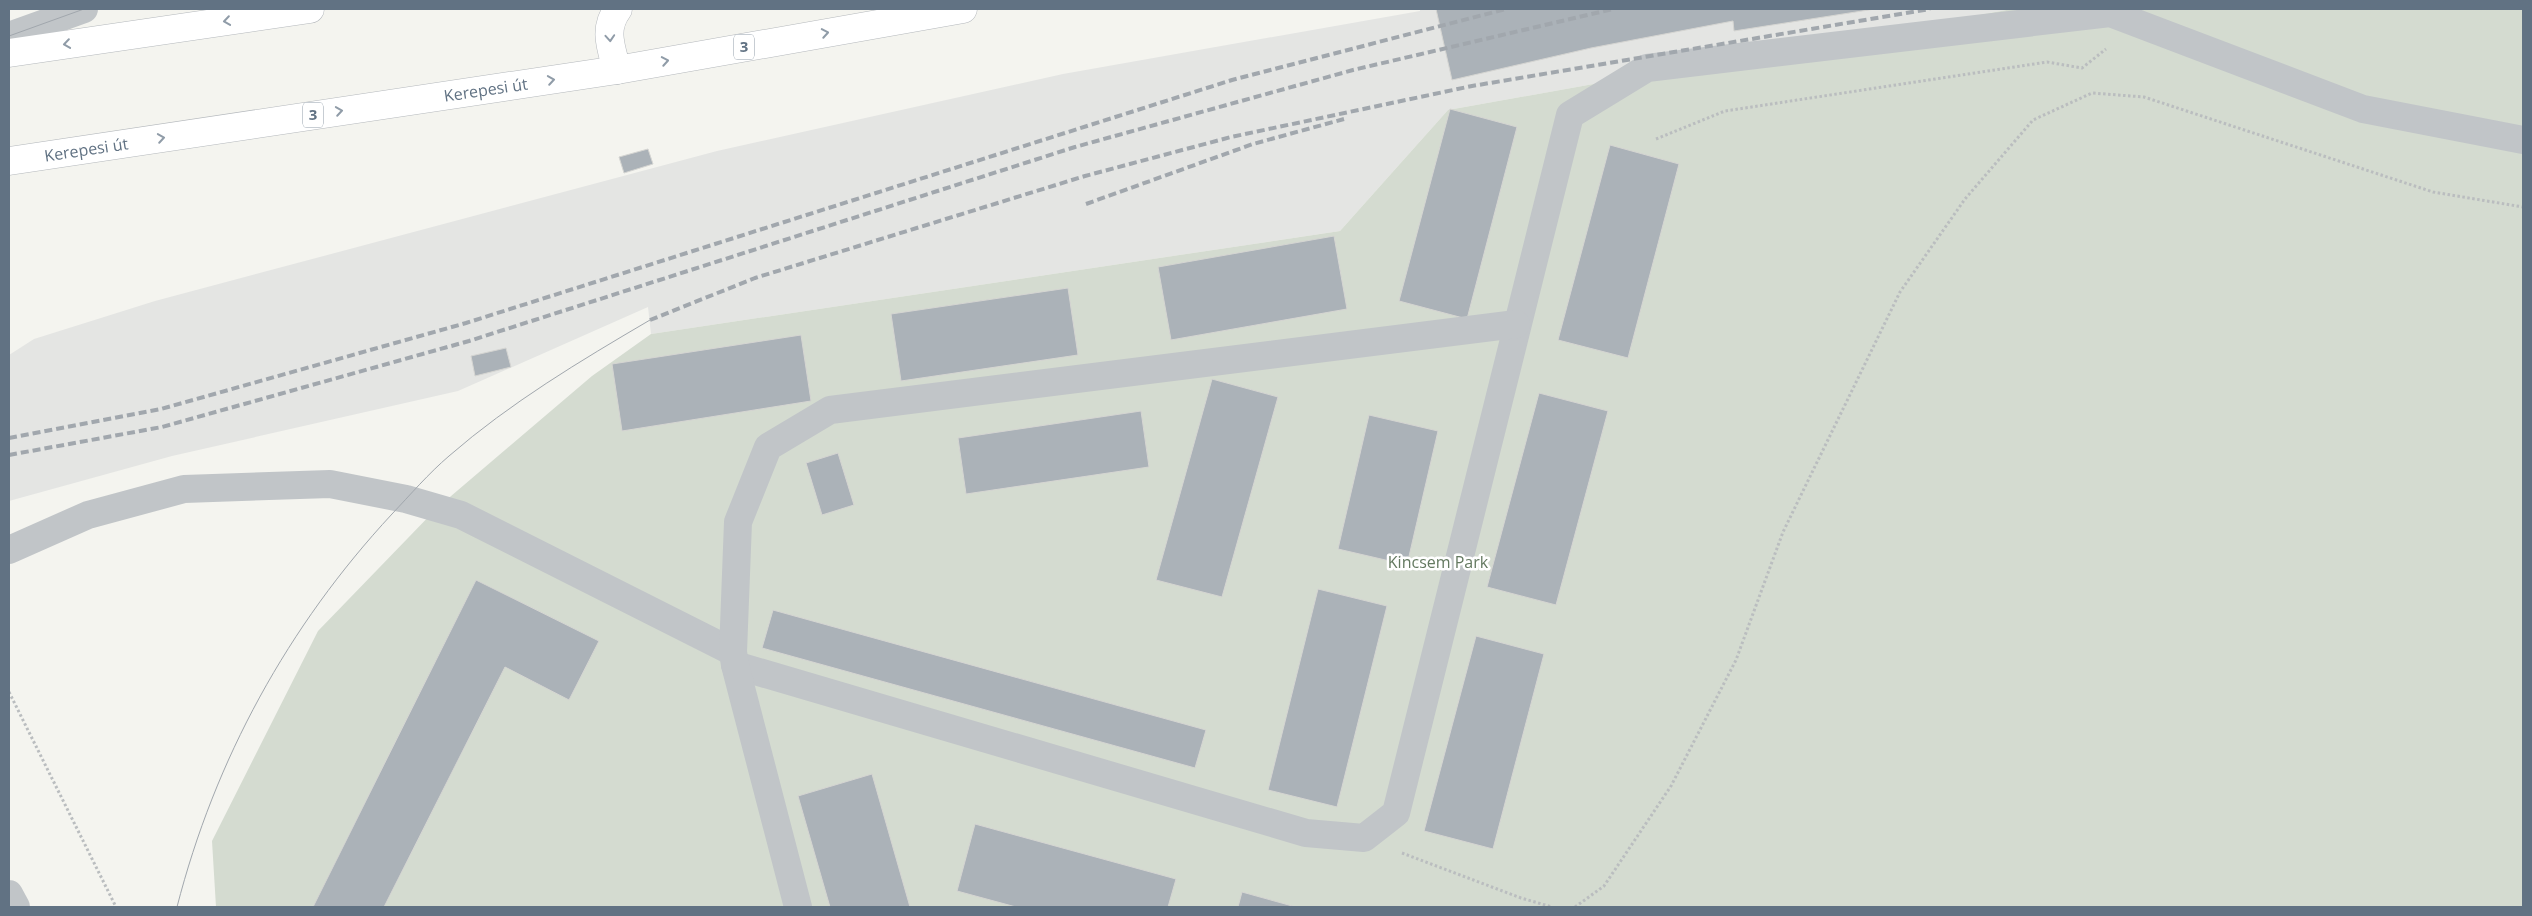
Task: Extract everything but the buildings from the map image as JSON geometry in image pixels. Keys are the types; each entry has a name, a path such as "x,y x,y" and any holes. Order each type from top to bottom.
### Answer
{"main road":[{"path":"9,53 310,9"},
{"path":"617,70 610,42 610,20 618,9"},
{"path":"870,25 918,9"},
{"name":"Kerepesi út","path":"9,161 617,70 962,9"}],"street":[{"path":"9,36 84,9"},
{"path":"9,550 88,515 184,489 330,484 406,499 462,515 734,659 1306,834 1364,838 1396,813 1516,324 1570,115 1647,68 2110,13 2363,108 2523,140"},
{"path":"798,907 734,659 738,522 768,447 830,410 1516,324"},
{"path":"9,894 16,907"}],"path":[{"path":"1656,139 1725,111 2047,62 2082,68 2139,24"},
{"path":"1575,907 1604,886 1671,786 1736,660 1783,532 1900,292 1965,199 2033,120 2092,93 2144,97 2433,192 2523,207"},
{"path":"9,692 116,907"},
{"path":"1364,838 1521,898 1552,907"}],"shaded area":[{"path":"1420,9 2012,9 1448,110 1340,231 651,334 648,307 458,391 172,456 9,501 9,355 34,339 155,301 717,151 1063,74 1420,11"}],"green space":[{"name":"Kincsem Park","path":"2012,9 2523,9 2523,907 216,907 212,841 318,631 437,508 592,376 651,334 1340,231 1448,110"}],"tram line":[{"path":"9,36 84,9"},
{"path":"177,907 193,852 212,799 234,747 288,649 354,557 427,477 472,437 521,400 650,320"}],"railway":[{"path":"9,438 161,409 466,323 1232,80 1506,9"},
{"path":"9,455 162,427 469,341 1075,147 1353,70 1613,9"},
{"path":"650,320 755,278 1085,176 1231,137 1472,86 1930,9"},
{"path":"1086,204 1253,144 1344,119"}]}
